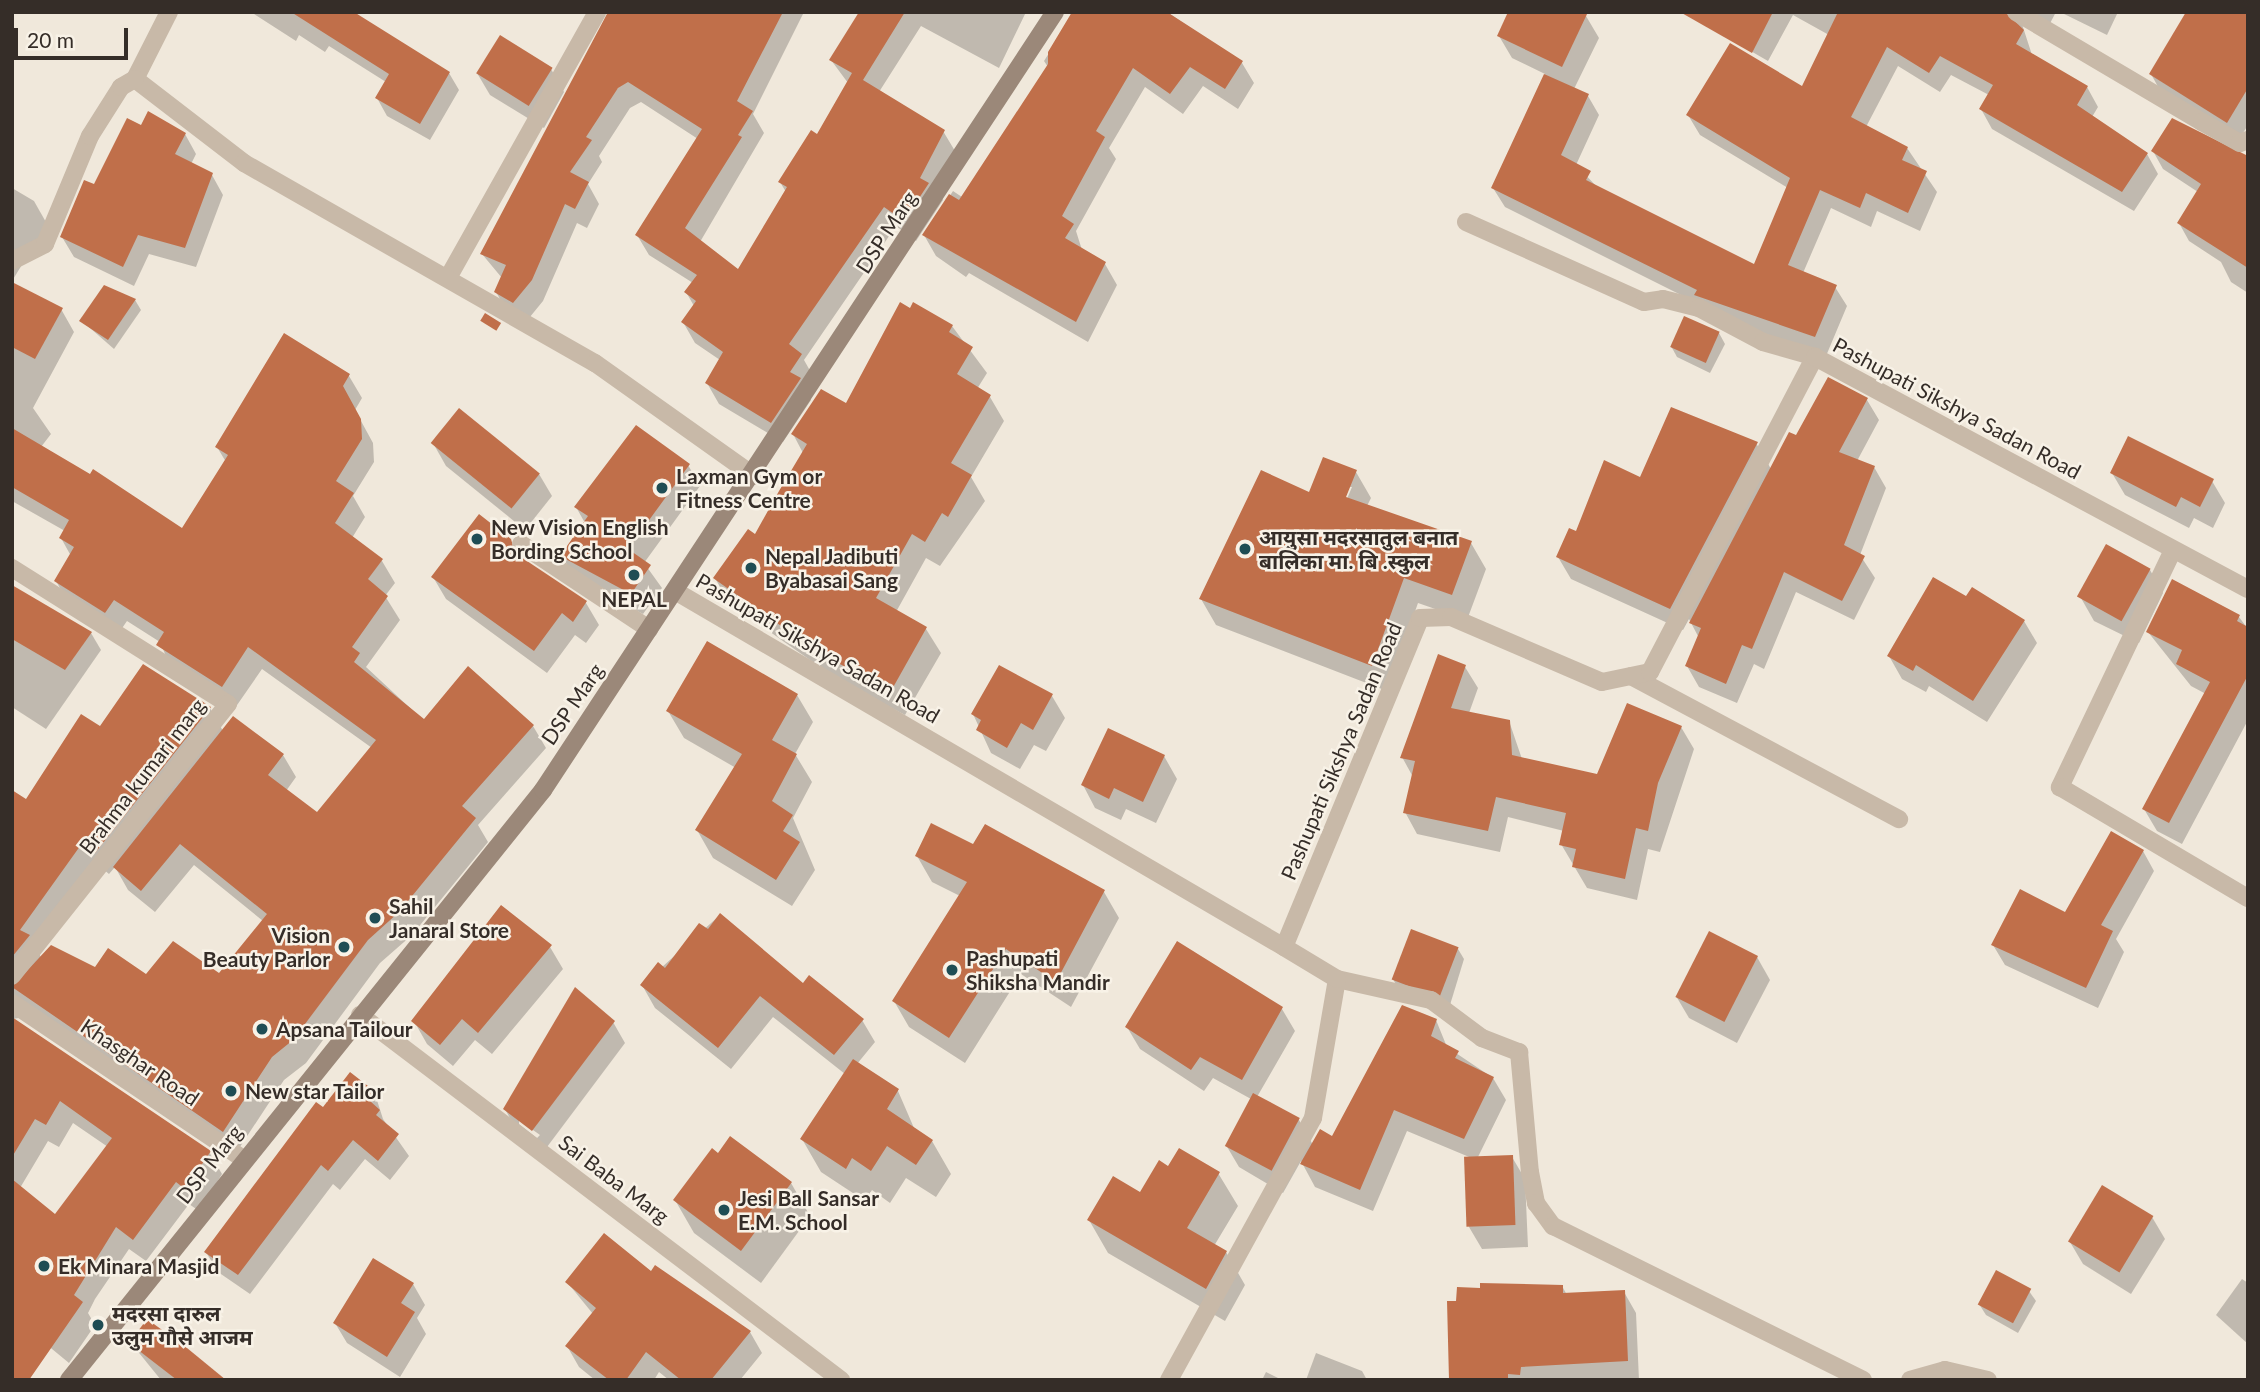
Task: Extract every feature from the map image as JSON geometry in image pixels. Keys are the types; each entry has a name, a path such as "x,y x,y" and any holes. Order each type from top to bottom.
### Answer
{"street":[{"path":"12,261 19,262 45,244 90,136 121,87 135,79 169,12"},
{"path":"449,276 597,12"},
{"name":"DSP Marg","path":"69,1380 242,1158 543,790 754,475 1055,12"},
{"path":"2016,12 2240,143 2248,140"},
{"path":"135,79 244,163 449,276 596,363 754,475"},
{"path":"1466,222 1644,302 1663,299 1699,308 1763,342 1815,357"},
{"name":"Pashupati Sikshya Sadan Road","path":"674,591 1284,947 1420,618 1451,617 1602,682 1650,672 1815,357 2248,589"},
{"path":"522,544 649,629"},
{"path":"2173,550 2060,787 2248,898"},
{"name":"Brahma kumari marg","path":"12,568 228,704 12,976"},
{"path":"1631,676 1899,820"},
{"path":"1284,947 1337,979 1431,1000 1482,1038 1519,1052 1534,1193 1553,1226 1863,1380"},
{"path":"1169,1380 1313,1118 1337,979"},
{"name":"Khasghar Road","path":"12,1003 242,1158"},
{"name":"Sai Baba Marg","path":"360,1016 841,1380"},
{"path":"1910,1380 1945,1370 1988,1380"}],"building":[{"path":"291,12 354,12 450,72 420,124 375,98 389,74"},
{"path":"608,12 783,12 737,101 753,111 738,135 742,137 685,228 738,269 787,187 778,182 811,130 817,134 852,73 829,60 859,12 905,12 863,80 945,130 920,178 929,183 904,221 884,207 789,344 802,354 790,372 801,378 771,423 705,383 723,352 681,322 696,301 684,292 697,275 635,235 702,129 628,82 618,88 586,137 592,140 570,172 589,182 575,209 565,204 532,280 513,303 494,292 506,265 480,254"},
{"path":"1072,12 1167,12 1243,61 1225,89 1190,67 1170,94 1133,68 1096,131 1105,137 1062,216 1074,224 1065,238 1106,262 1076,322 922,235 949,194 959,200 1048,64 1048,52"},
{"path":"1508,12 1588,12 1562,67 1497,36"},
{"path":"1680,12 1773,12 1752,53"},
{"path":"1838,12 2005,12 2024,30 2016,44 2088,86 2077,105 2148,153 2122,192 1979,109 1993,85 1940,56 1929,73 1887,47 1851,117 1908,147 1902,160 1927,171 1908,213 1866,193 1860,208 1820,190 1788,265 1837,285 1815,337 1694,295 1697,290 1491,188 1544,74 1589,94 1561,155 1591,171 1586,180 1754,264 1790,178 1686,115 1730,43 1802,86"},
{"path":"2186,12 2248,12 2248,88 2227,123 2149,74"},
{"path":"500,35 553,68 529,106 476,73"},
{"path":"148,111 186,133 175,154 213,173 185,248 138,235 123,267 60,237 84,180 94,184 127,118 141,125"},
{"path":"2172,118 2248,156 2248,268 2177,223 2201,184 2151,151"},
{"path":"12,282 63,308 35,359 12,347"},
{"path":"104,285 136,299 108,340 79,321"},
{"path":"900,302 910,308 913,302 953,325 949,332 973,347 957,374 991,395 951,463 972,475 948,517 942,513 925,542 912,534 876,598 927,627 891,691 821,654 713,578 748,529 755,534 807,444 791,434 821,389 846,403"},
{"path":"485,313 501,323 496,331 480,321"},
{"path":"1684,316 1720,332 1706,363 1670,347"},
{"path":"284,333 350,374 343,386 361,419 362,439 336,481 354,493 335,523 383,559 368,579 388,596 352,647 360,653 354,662 424,719 468,666 534,725 462,806 476,818 399,912 368,940 293,1040 272,1057 223,1132 12,987 51,945 95,967 108,948 146,974 173,941 219,973 267,914 180,844 141,891 113,867 233,716 284,754 268,775 317,812 376,740 248,647 222,687 156,645 164,632 114,600 105,613 54,581 74,547 59,538 69,520 12,487 12,428 90,474 93,469 182,528 228,455 215,447"},
{"path":"1828,377 1868,398 1839,452 1875,466 1844,545 1865,556 1842,601 1784,572 1752,649 1742,645 1726,684 1685,666 1701,628 1689,623 1789,432 1796,435"},
{"path":"1671,407 1758,442 1670,609 1556,557 1569,528 1576,531 1604,460 1640,477"},
{"path":"459,408 540,473 512,508 431,443"},
{"path":"636,425 690,464 628,549 651,565 631,594 560,556 588,516 574,507"},
{"path":"2128,436 2214,479 2200,507 2181,497 2176,507 2110,473"},
{"path":"1323,457 1357,470 1346,497 1472,541 1452,595 1404,578 1372,666 1199,599 1261,470 1309,492"},
{"path":"479,514 511,539 515,553 587,601 573,622 562,613 534,651 431,577"},
{"path":"2106,544 2151,569 2122,621 2077,596"},
{"path":"1933,577 1966,596 1972,587 2025,620 1973,701 1916,665 1913,671 1887,656"},
{"path":"2172,579 2240,615 2237,621 2248,627 2248,675 2169,823 2142,809 2210,682 2176,664 2182,650 2146,632"},
{"path":"12,585 92,632 65,670 12,639"},
{"path":"707,641 798,694 772,740 797,754 772,801 793,815 783,831 800,842 776,880 695,830 742,754 666,711"},
{"path":"1438,654 1466,665 1451,708 1510,720 1512,755 1597,774 1627,703 1682,726 1658,783 1648,831 1636,828 1625,879 1572,867 1576,849 1559,845 1566,813 1496,797 1488,831 1403,813 1415,761 1400,758"},
{"path":"143,664 211,707 95,853 83,842 20,930 30,935 12,957 12,790 26,799 81,714 100,726"},
{"path":"999,665 1053,694 1033,730 1021,723 1007,748 976,730 981,720 971,714"},
{"path":"1108,728 1165,755 1143,802 1114,788 1109,799 1081,785"},
{"path":"931,823 973,844 985,824 1105,890 1056,982 1006,949 949,1038 892,1001 967,882 915,856"},
{"path":"2111,831 2144,850 2101,925 2113,931 2086,988 1991,945 2020,889 2065,912"},
{"path":"501,905 552,945 478,1033 462,1019 440,1045 411,1021"},
{"path":"720,913 803,983 809,975 864,1019 834,1055 760,996 718,1048 640,985 658,962 665,968 699,923 708,929"},
{"path":"1411,929 1459,947 1439,998 1392,979"},
{"path":"1709,931 1758,956 1724,1022 1675,997"},
{"path":"1177,941 1283,1007 1242,1080 1200,1057 1191,1070 1125,1027"},
{"path":"575,987 615,1021 532,1131 503,1109"},
{"path":"1402,1005 1437,1019 1431,1036 1459,1051 1455,1058 1494,1077 1464,1139 1394,1110 1360,1190 1300,1164 1320,1129 1332,1136"},
{"path":"12,1017 211,1151 185,1189 176,1182 133,1240 116,1227 74,1295 83,1302 29,1380 12,1380 12,1179 55,1214 112,1138 60,1101 46,1125 35,1119 12,1157"},
{"path":"853,1059 899,1089 887,1109 933,1140 916,1165 887,1146 871,1171 852,1158 846,1169 800,1139"},
{"path":"350,1072 377,1093 370,1101 380,1110 376,1115 399,1134 378,1161 353,1140 328,1171 321,1165 238,1275 204,1252 316,1102 323,1107"},
{"path":"1253,1093 1300,1118 1272,1171 1225,1146"},
{"path":"730,1136 792,1182 741,1251 673,1200 712,1148 718,1153"},
{"path":"1179,1148 1220,1172 1187,1228 1227,1251 1206,1289 1087,1220 1113,1176 1140,1192 1159,1160 1168,1166"},
{"path":"1513,1155 1515,1225 1466,1227 1464,1157"},
{"path":"2102,1185 2153,1216 2119,1272 2068,1242"},
{"path":"604,1233 651,1271 655,1265 751,1331 711,1380 681,1380 646,1352 626,1380 609,1380 565,1346 596,1308 565,1282"},
{"path":"373,1258 414,1283 401,1303 415,1312 387,1357 333,1323"},
{"path":"1996,1270 2031,1289 2013,1323 1978,1304"},
{"path":"1480,1283 1563,1285 1563,1293 1625,1290 1628,1361 1521,1367 1520,1375 1508,1374 1508,1380 1449,1380 1447,1301 1456,1301 1457,1287 1480,1288"},
{"path":"147,1319 226,1380 177,1380 129,1343"}],"place":[{"name":"Laxman Gym or Fitness Centre","path":"662,488"},
{"name":"New Vision English Bording School","path":"477,539"},
{"name":"आयुसा मदरसातुल बनात बालिका मा. बि .स्कुल","path":"1245,549"},
{"name":"Nepal Jadibuti Byabasai Sang","path":"751,568"},
{"name":"NEPAL","path":"634,575"},
{"name":"Sahil Janaral Store","path":"375,918"},
{"name":"Vision Beauty Parlor","path":"344,947"},
{"name":"Pashupati Shiksha Mandir","path":"952,970"},
{"name":"Apsana Tailour","path":"262,1029"},
{"name":"New star Tailor","path":"231,1091"},
{"name":"Jesi Ball Sansar E.M. School","path":"724,1210"},
{"name":"Ek Minara Masjid","path":"44,1266"},
{"name":"मदरसा दारुल उलुम गाैसे आजम","path":"98,1325"}]}
